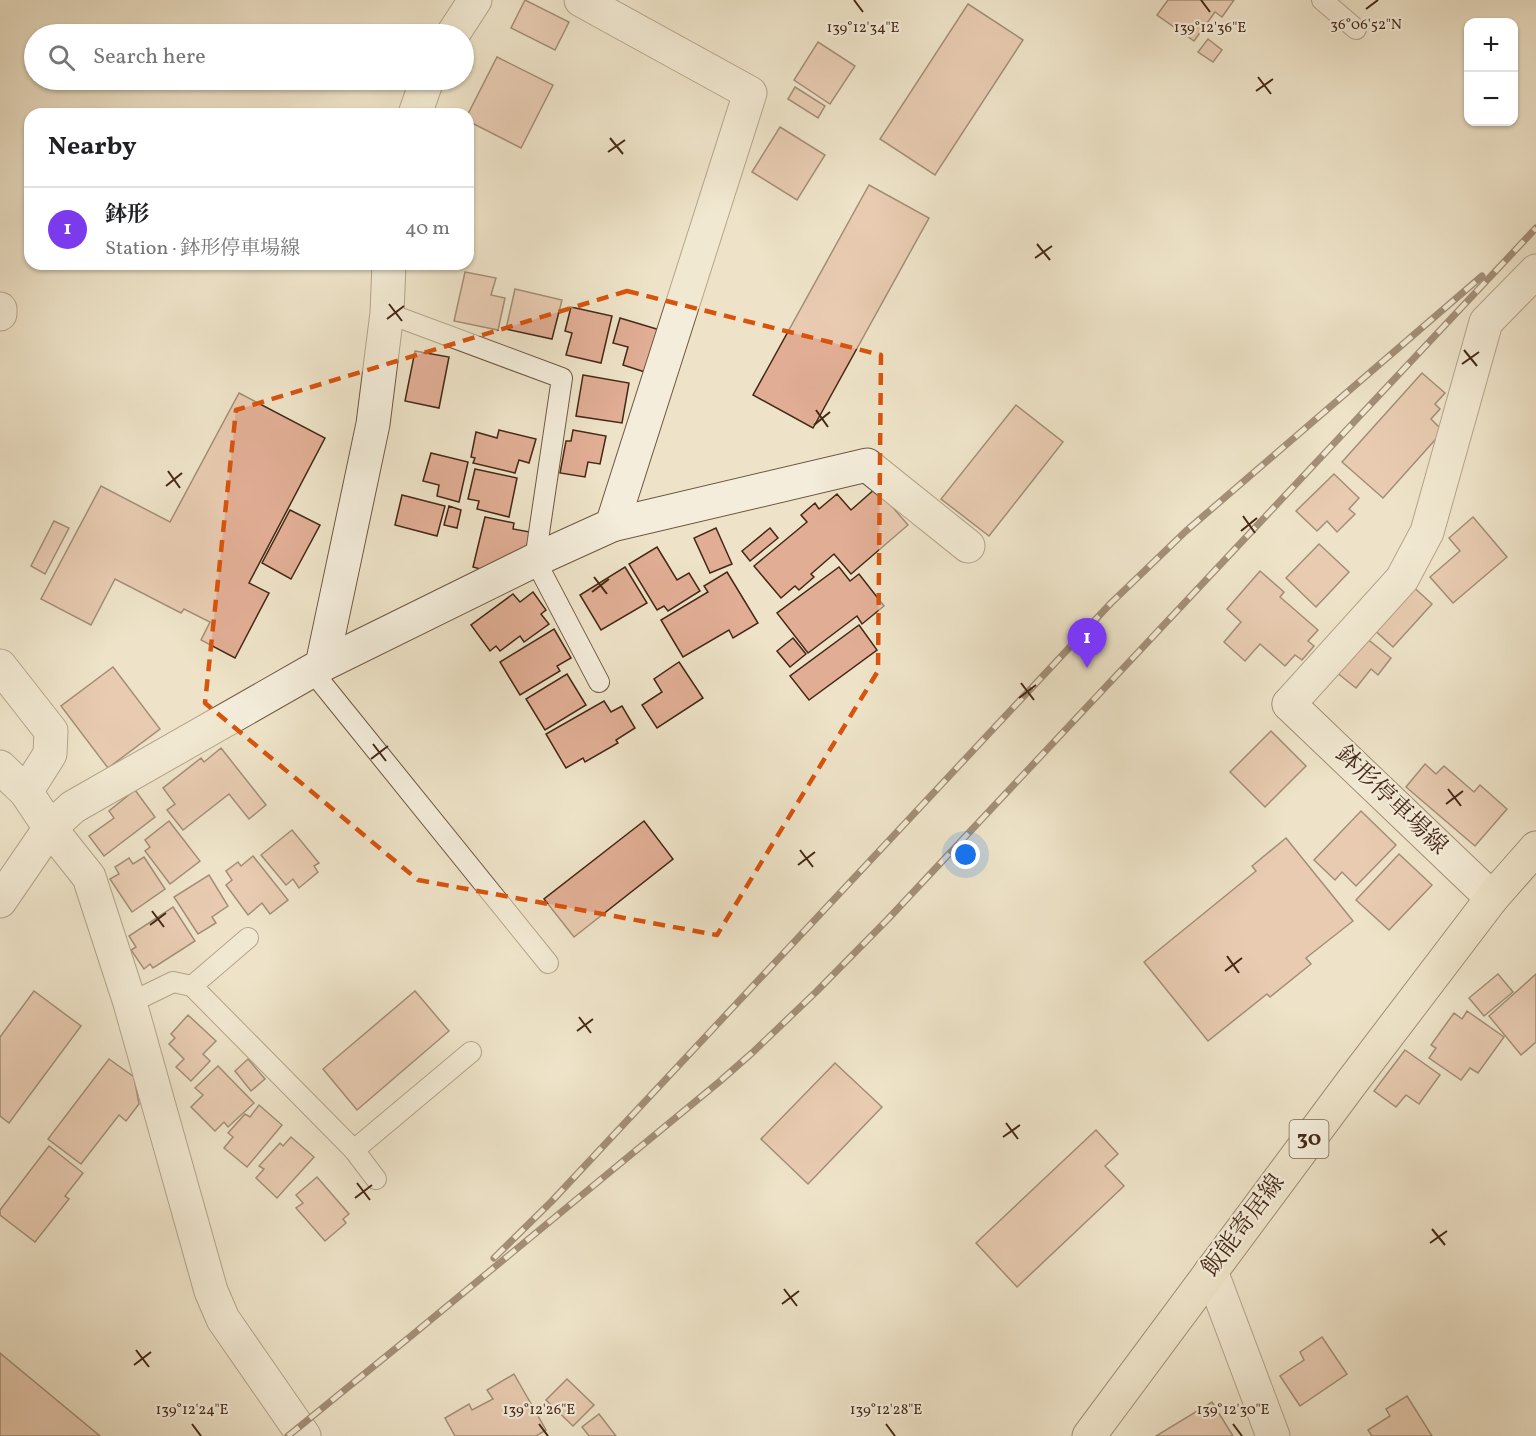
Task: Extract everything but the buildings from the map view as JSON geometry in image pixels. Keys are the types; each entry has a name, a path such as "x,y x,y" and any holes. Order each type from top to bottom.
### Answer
{"main road":[{"name":"飯能寄居線","path":"1089,1436 1352,1082 1492,898 1536,848"}],"street":[{"path":"459,24 475,0"},
{"path":"581,0 750,93 612,525"},
{"path":"417,108 423,90"},
{"path":"317,668 373,424 387,313 389,270"},
{"name":"鉢形停車場線","path":"1492,898 1289,704 1402,579 1427,532 1486,322 1536,271"},
{"path":"0,309 0,314"},
{"path":"0,901 50,828 73,807 317,668 535,560 612,525 867,465 968,546"},
{"path":"0,666 51,731 50,754 26,792"},
{"path":"0,767 26,792 50,828 89,877 130,1003 211,1291 223,1319 304,1436"},
{"path":"1211,1270 1274,1436"}],"lane":[{"path":"1322,0 1356,29"},
{"path":"387,313 562,378 535,560 599,682"},
{"path":"317,668 548,963"},
{"path":"192,986 248,938"},
{"path":"130,1003 173,982 192,986 354,1150 376,1179"},
{"path":"354,1150 471,1052"}],"highlighted area":[{"path":"627,291 881,355 878,671 717,935 418,880 205,703 236,410"}],"railway":[{"path":"288,1436 719,1082 816,992 888,919 1536,228"},
{"path":"494,1258 551,1202 1111,603 1186,531 1482,276"}],"place":[{"name":"鉢形","path":"1087,668"}]}
